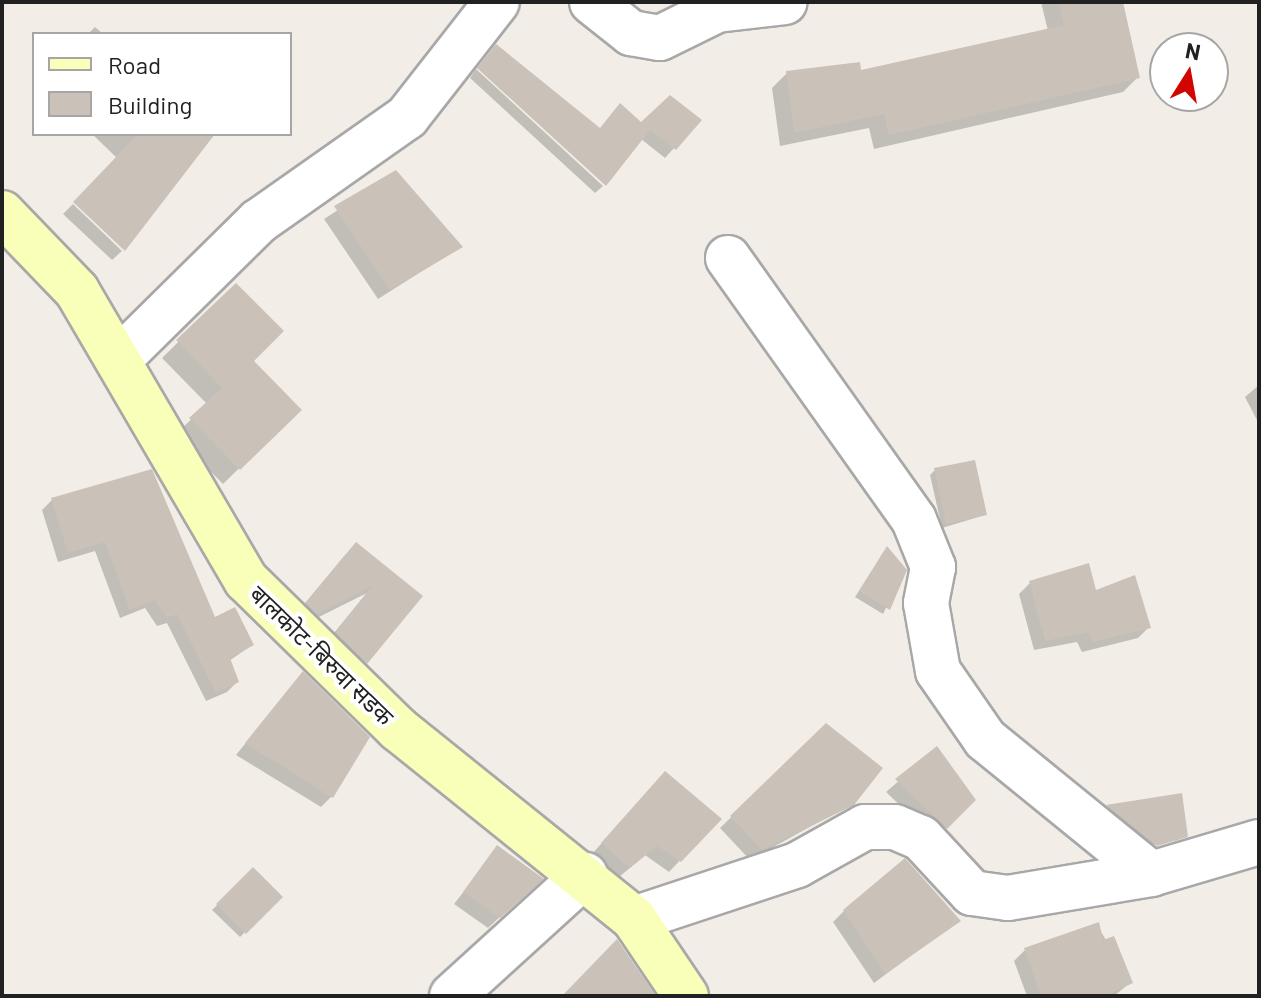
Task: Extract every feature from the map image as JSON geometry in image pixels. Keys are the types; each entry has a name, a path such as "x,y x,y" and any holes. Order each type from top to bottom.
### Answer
{"main road":[{"name":"बालकोट-बिरुवा सडक","path":"2,213 42,248 121,357 246,580 398,729 585,875 634,919 686,996"}],"street":[{"path":"121,357 259,221 407,117 497,2"},
{"path":"592,2 631,33 660,38 717,10 785,2"},
{"path":"728,258 914,520 933,567 926,603 938,671 985,739 1151,874"},
{"path":"634,919 797,865 865,827 895,827 921,838 972,893 1008,898 1151,874 1259,842"},
{"path":"452,996 585,875"}],"building":[{"path":"1059,2 1123,2 1140,78 889,135 884,114 794,133 786,71 860,62 861,70 1064,25"},
{"path":"496,44 600,128 620,103 641,122 670,95 702,120 676,150 650,130 606,186 477,68"},
{"path":"136,136 213,136 125,251 73,202"},
{"path":"396,170 463,247 390,290 334,206"},
{"path":"236,283 284,331 254,361 302,410 240,470 189,418 222,388 176,340"},
{"path":"975,460 987,515 946,524 934,468"},
{"path":"152,469 215,617 235,607 254,645 230,658 239,682 216,693 177,614 167,618 155,600 130,610 105,542 68,553 51,498"},
{"path":"356,542 423,596 367,664 335,632 372,586 317,614 305,603"},
{"path":"887,546 907,570 890,610 859,591"},
{"path":"1089,563 1096,590 1135,575 1151,628 1093,642 1088,632 1045,641 1029,581"},
{"path":"303,671 370,737 333,798 245,743"},
{"path":"826,723 883,768 854,805 762,850 730,816"},
{"path":"937,746 976,800 947,829 895,779"},
{"path":"665,771 722,819 681,862 657,846 630,868 601,843"},
{"path":"1182,793 1188,837 1157,846 1106,805"},
{"path":"497,845 544,879 500,918 463,892"},
{"path":"905,858 961,921 885,974 843,910"},
{"path":"253,867 283,897 246,934 216,904"},
{"path":"1099,922 1103,940 1114,936 1133,983 1105,996 1041,996 1024,948"},
{"path":"617,939 656,996 562,996"}]}
